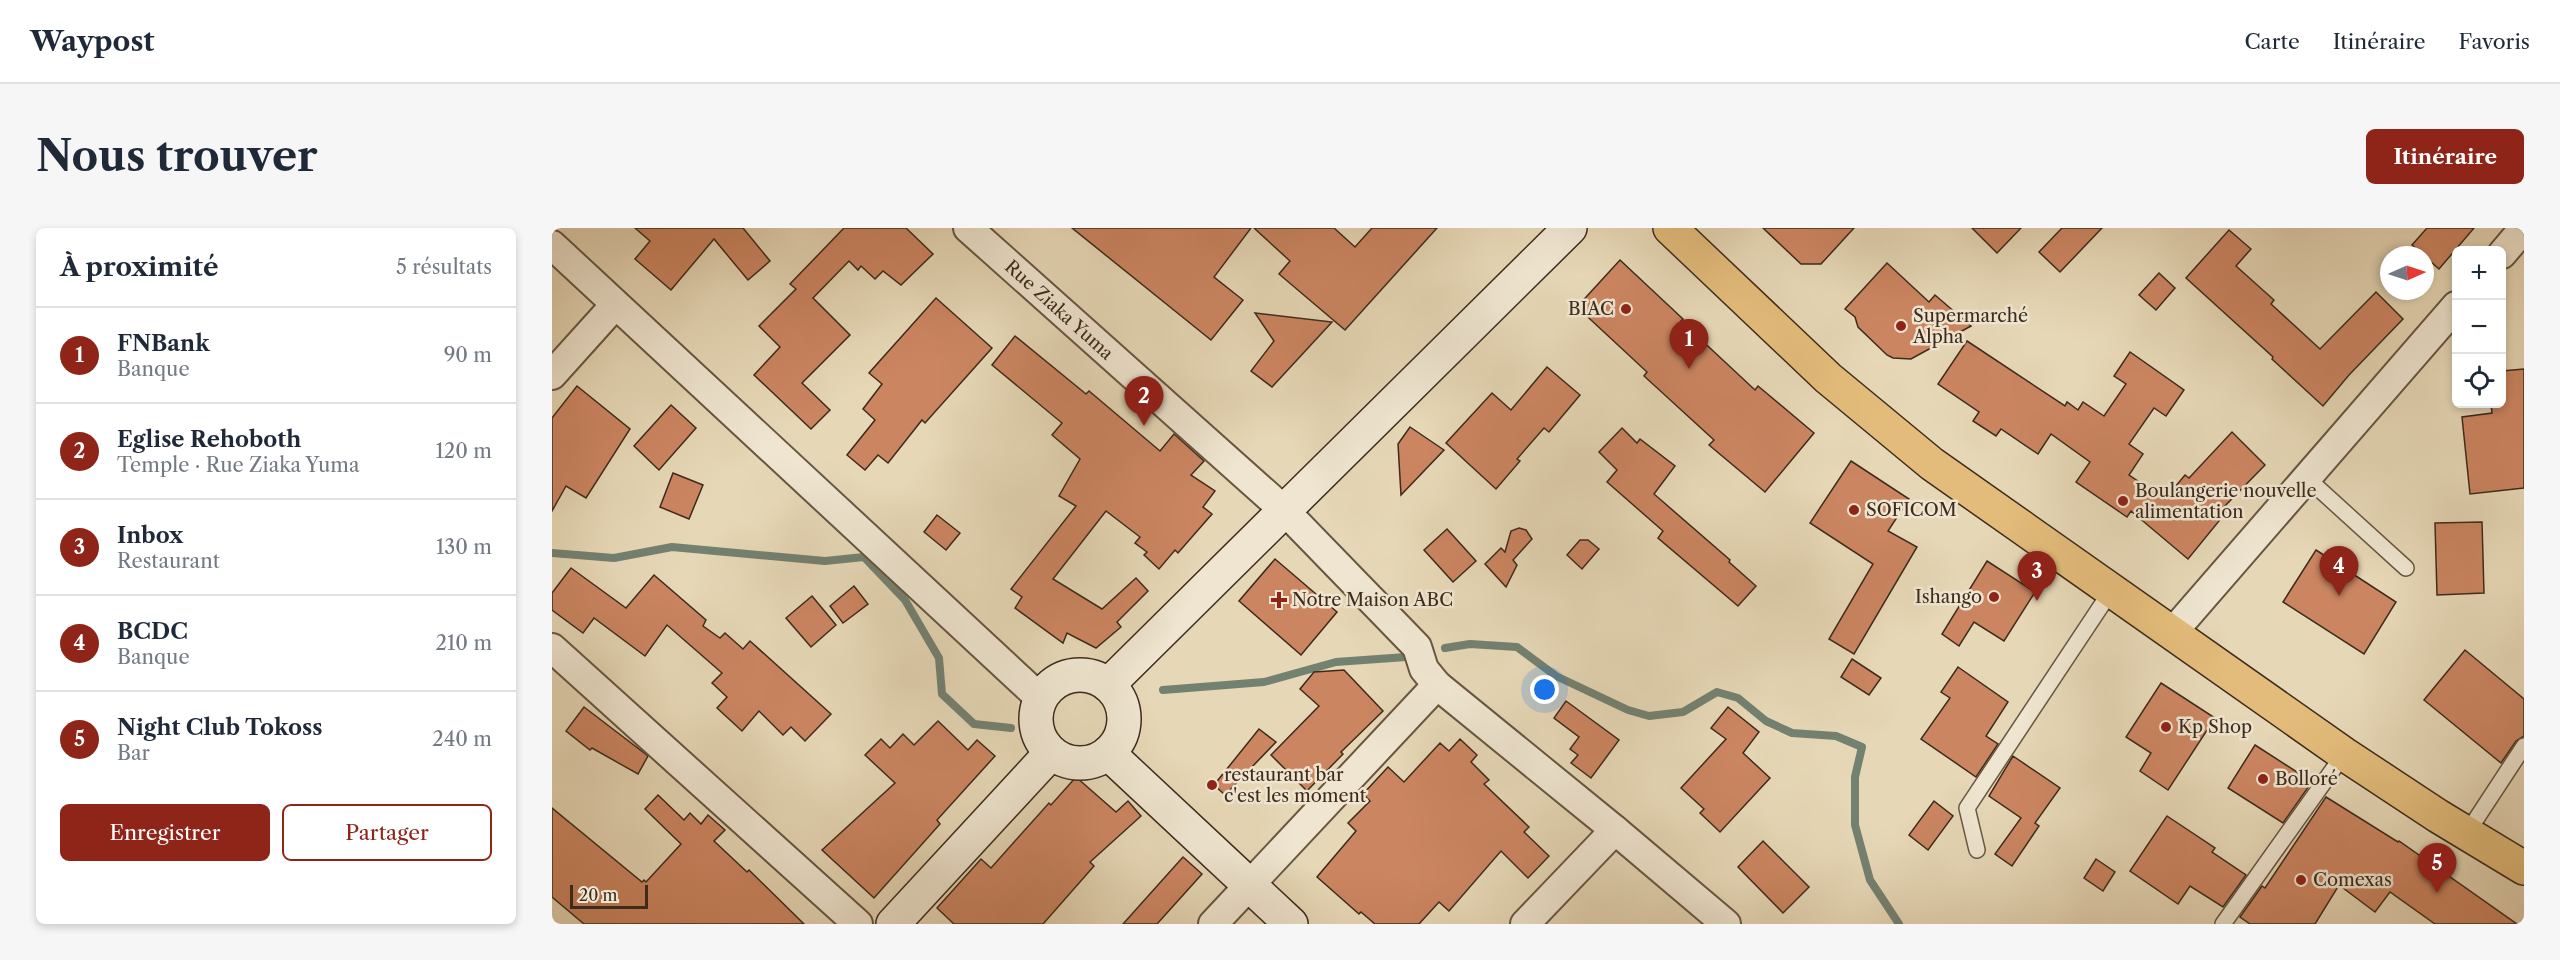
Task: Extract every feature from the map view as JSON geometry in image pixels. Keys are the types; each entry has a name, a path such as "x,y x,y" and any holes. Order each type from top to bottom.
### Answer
{"highway":[{"path":"1670,228 1828,378 1932,464 2344,754 2524,868"}],"street":[{"name":"Rue Ziaka Yuma","path":"969,228 1285,511 1426,667 1726,924"},
{"path":"1108,685 1570,228"},
{"path":"2506,249 2524,228"},
{"path":"552,245 1041,699"},
{"path":"552,375 615,305"},
{"path":"2172,633 2452,312"},
{"path":"552,648 858,924"},
{"path":"1213,924 1248,885 1426,667"},
{"path":"1072,676 1091,676 1108,685 1120,701 1124,720 1120,739 1108,753 1094,761 1080,764 1065,761 1051,753 1042,741 1037,728 1036,713 1041,699 1054,684 1072,676"},
{"path":"893,924 1051,753"},
{"path":"1108,753 1291,924"},
{"path":"1525,924 1615,830"}],"lane":[{"path":"2307,478 2406,568"},
{"path":"1977,850 1967,808 2111,591"},
{"path":"2468,833 2524,746"},
{"path":"2223,924 2344,754"}],"building":[{"path":"635,228 743,228 770,261 748,280 714,239 671,290 635,259 650,241"},
{"path":"844,228 906,228 933,254 901,285 883,271 875,279 861,266 858,270 849,261 813,298 850,335 802,383 830,410 811,429 754,375 780,347 759,326 796,289 790,284"},
{"path":"1072,228 1251,228 1214,277 1243,300 1211,340"},
{"path":"1254,228 1334,228 1355,247 1372,228 1437,228 1345,330 1279,274 1290,261"},
{"path":"1763,228 1854,228 1821,264 1801,264"},
{"path":"1972,228 2021,228 1997,253"},
{"path":"2062,228 2102,228 2060,272 2039,252"},
{"path":"2427,228 2474,228 2459,246 2452,246 2452,254 2439,269 2434,265 2434,246 2412,245"},
{"path":"2229,230 2251,249 2236,266 2274,300 2271,304 2320,349 2376,292 2380,300 2384,300 2403,319 2349,375 2323,406 2186,278"},
{"path":"1620,260 1755,390 1758,386 1814,433 1765,492 1709,445 1714,440 1644,376 1647,372 1577,307"},
{"path":"1887,263 1929,302 1935,295 1971,326 1911,359 1893,358 1887,355 1858,327 1855,317 1845,309"},
{"path":"2159,273 2175,288 2156,310 2139,295"},
{"path":"936,298 992,348 925,423 922,420 888,463 878,455 865,470 847,455 875,420 863,409 882,384 869,373"},
{"path":"1255,313 1332,322 1272,387 1251,371 1274,341"},
{"path":"1015,336 1086,394 1089,391 1160,451 1174,434 1204,461 1191,475 1215,491 1203,507 1212,514 1178,553 1175,550 1159,569 1144,555 1147,552 1135,543 1140,537 1106,511 1053,579 1102,609 1136,578 1148,591 1117,622 1121,627 1096,648 1067,633 1063,643 1015,608 1022,597 1011,589 1076,506 1059,496 1080,459 1052,435 1062,423 992,365"},
{"path":"1967,341 2065,406 2067,402 2078,410 2083,402 2104,416 2126,384 2114,376 2130,352 2184,390 2166,416 2154,408 2129,444 2143,454 2129,475 2165,499 2185,475 2189,478 2232,432 2265,465 2224,507 2228,510 2188,559 2131,511 2127,517 2076,482 2090,462 2051,434 2038,454 2001,429 1996,436 1973,421 1979,412 1938,384"},
{"path":"1547,367 1580,395 1549,432 1544,428 1517,459 1520,461 1496,489 1446,443 1492,393 1511,410"},
{"path":"2524,369 2524,488 2470,494 2462,417 2492,413 2491,408 2506,408 2506,371"},
{"path":"577,386 630,429 586,498 566,486 552,511 552,418"},
{"path":"671,405 696,428 659,470 634,446"},
{"path":"1410,427 1444,450 1401,495 1398,444"},
{"path":"1622,428 1637,443 1640,439 1675,466 1654,494 1730,560 1729,562 1756,586 1738,606 1658,538 1663,531 1607,482 1617,470 1599,452"},
{"path":"1851,461 1909,499 1888,531 1917,547 1854,654 1829,639 1873,564 1810,523"},
{"path":"673,473 703,485 689,519 660,507"},
{"path":"937,515 960,533 946,550 924,532"},
{"path":"2482,522 2484,593 2437,595 2435,523"},
{"path":"1519,528 1526,530 1532,539 1513,560 1517,565 1506,587 1485,564 1501,548 1505,552 1511,531"},
{"path":"1447,529 1476,561 1453,582 1424,550"},
{"path":"1580,540 1588,540 1599,549 1582,569 1567,555"},
{"path":"2316,550 2396,602 2364,654 2283,602"},
{"path":"1275,559 1337,612 1301,655 1239,601"},
{"path":"1987,561 2035,592 2004,641 1974,622 1959,646 1942,634"},
{"path":"571,568 626,608 654,575 706,620 703,626 720,638 725,633 743,649 750,641 831,714 805,741 791,727 783,735 759,711 742,731 717,708 727,697 712,683 722,673 667,625 645,656 594,618 583,633 552,610 552,593"},
{"path":"854,586 868,604 843,623 830,606"},
{"path":"812,596 836,625 811,647 786,618"},
{"path":"2465,650 2524,699 2524,736 2516,741 2501,763 2424,700"},
{"path":"1852,659 1881,678 1869,695 1841,677"},
{"path":"1958,667 2008,702 1986,736 1998,744 1976,777 1921,739 1950,698 1941,692"},
{"path":"1344,670 1383,711 1341,752 1343,754 1307,791 1271,755 1319,706 1300,689 1314,672"},
{"path":"2161,683 2215,718 2168,790 2140,771 2151,753 2126,737"},
{"path":"1566,701 1619,740 1591,778 1571,763 1578,755 1570,749 1579,737 1554,718"},
{"path":"584,707 648,756 638,774 592,748 590,750 566,731"},
{"path":"1728,707 1759,732 1743,753 1770,778 1720,832 1700,813 1704,809 1681,788 1726,739 1711,728"},
{"path":"938,721 968,750 977,740 995,756 937,820 940,824 874,898 822,850 895,783 865,755 881,739 890,748 903,734 914,745"},
{"path":"1259,729 1276,742 1225,795 1214,785"},
{"path":"1460,739 1477,755 1471,762 1489,780 1484,784 1529,827 1524,832 1549,856 1528,878 1501,851 1449,911 1439,902 1419,924 1375,924 1361,912 1359,914 1317,877 1356,831 1348,823 1370,801 1363,794 1388,767 1404,782 1440,743 1449,751"},
{"path":"2255,745 2300,774 2297,779 2309,786 2283,823 2228,788"},
{"path":"2013,756 2060,788 2035,823 2039,826 2012,866 1995,854 2021,818 1989,796"},
{"path":"1076,777 1116,812 1128,801 1141,816 1090,862 1094,866 1043,924 954,924 937,908 981,859 991,868 1049,803 1051,805"},
{"path":"658,795 684,820 690,813 701,824 708,815 725,830 714,841 747,872 749,870 804,924 584,924 552,897 552,808 642,882 644,880 646,882 681,844 645,809"},
{"path":"2326,797 2399,841 2517,924 2435,924 2390,892 2375,912 2339,885 2315,924 2250,924 2240,917 2262,886 2265,888"},
{"path":"1934,801 1953,816 1928,850 1909,835"},
{"path":"2167,816 2215,848 2212,852 2246,875 2223,907 2190,886 2178,904 2130,871"},
{"path":"1763,841 1809,887 1783,913 1738,867"},
{"path":"1183,857 1202,874 1157,924 1123,924"},
{"path":"2096,859 2115,872 2103,891 2084,878"}],"waterway":[{"path":"552,553 614,558 672,547 825,561 864,557 905,600 939,658 942,694 974,724 1011,728"},
{"path":"1445,648 1470,644 1517,647 1556,676 1628,710 1649,716 1683,712 1717,692 1738,698 1766,721 1792,733 1836,736 1862,747 1855,777 1855,825 1870,880 1899,924"},
{"path":"1163,690 1264,682 1336,662 1406,657"}],"place":[{"name":"BIAC","path":"1626,309"},
{"name":"Supermarché Alpha","path":"1901,326"},
{"name":"FNBank","path":"1689,369"},
{"name":"Eglise Rehoboth","path":"1144,426"},
{"name":"Boulangerie nouvelle alimentation","path":"2123,501"},
{"name":"SOFICOM","path":"1854,510"},
{"name":"BCDC","path":"2339,596"},
{"name":"Ishango","path":"1994,597"},
{"name":"Notre Maison ABC","path":"1279,600"},
{"name":"Inbox","path":"2037,601"},
{"name":"Kp Shop","path":"2166,727"},
{"name":"Bolloré","path":"2263,779"},
{"name":"restaurant bar c'est les moment","path":"1212,785"},
{"name":"Comexas","path":"2301,880"},
{"name":"Night Club Tokoss","path":"2437,893"}]}
